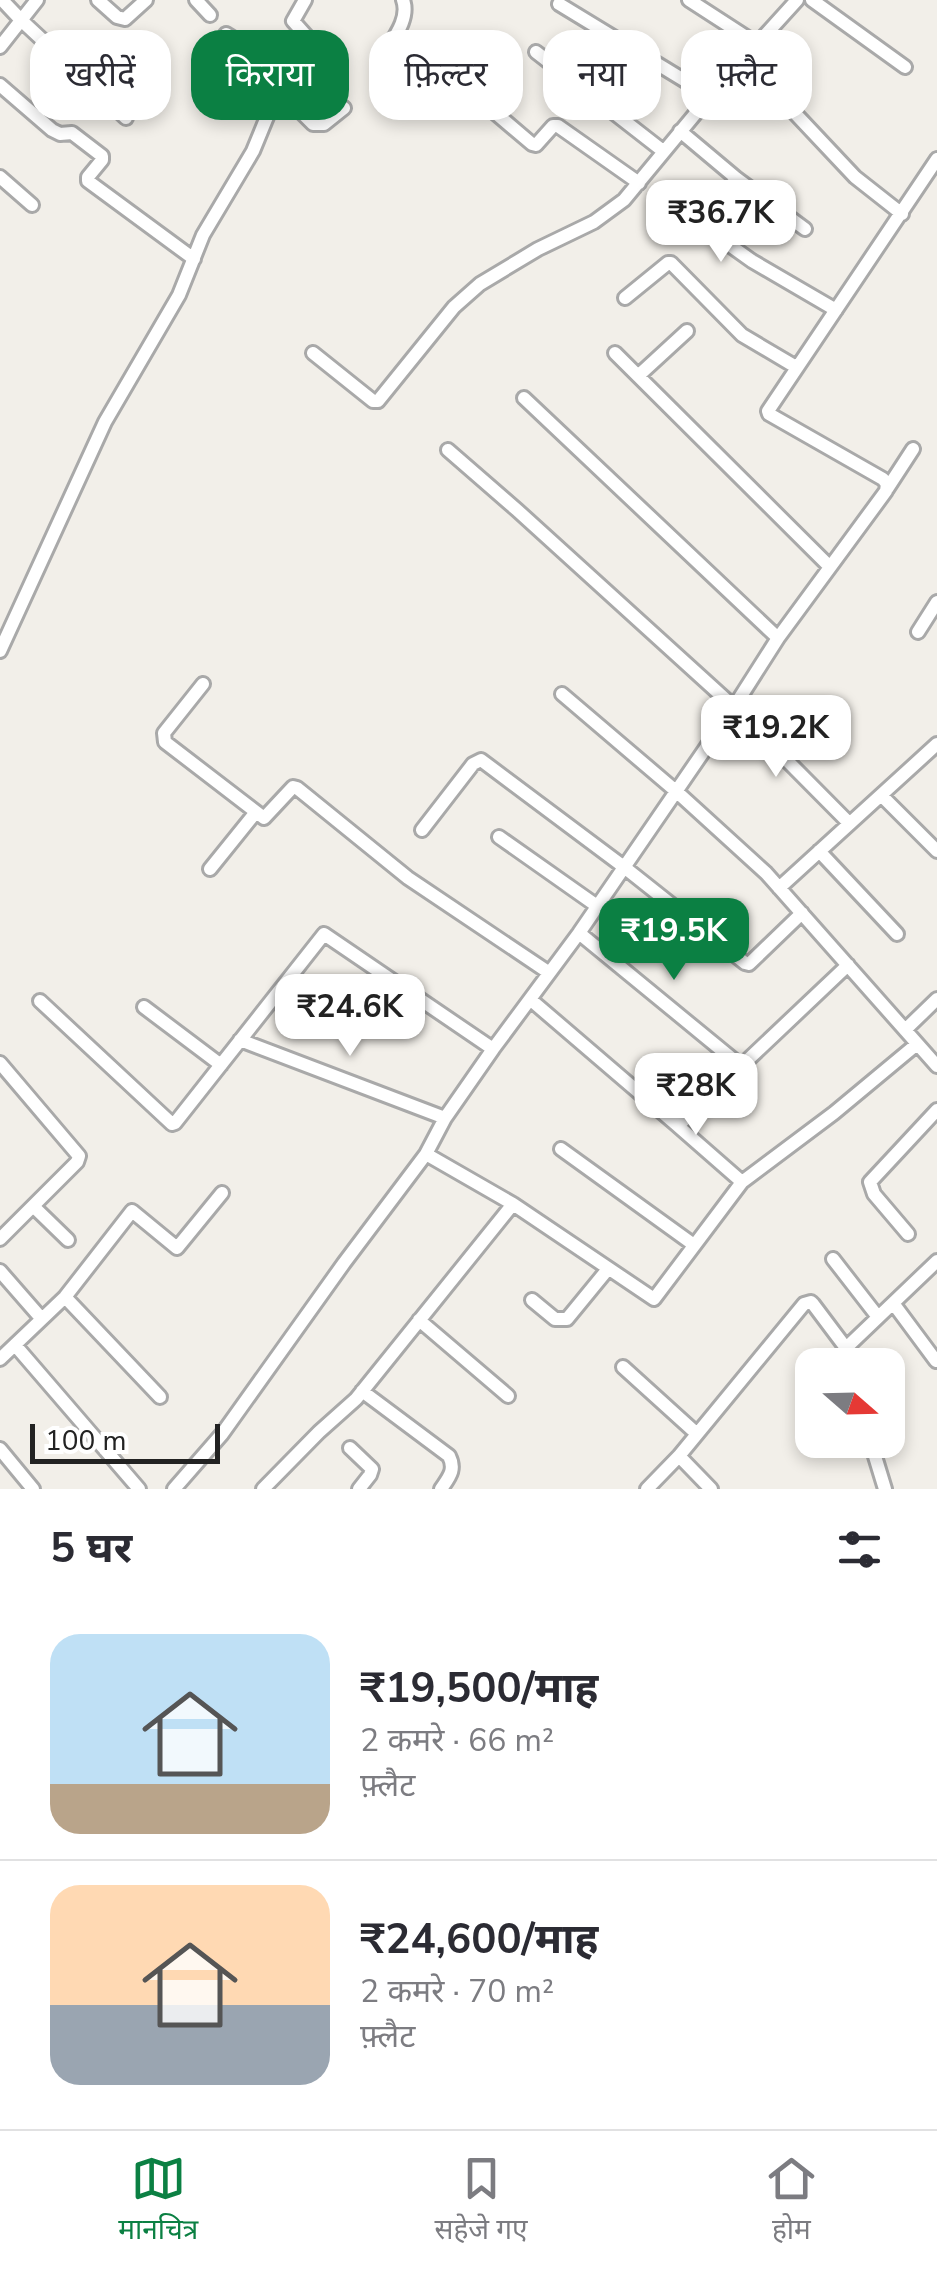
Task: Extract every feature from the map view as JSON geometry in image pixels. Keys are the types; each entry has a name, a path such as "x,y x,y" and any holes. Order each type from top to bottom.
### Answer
{"street":[{"path":"2,0 32,30"},
{"path":"0,47 37,0"},
{"path":"98,0 125,19 146,0"},
{"path":"196,0 210,15"},
{"path":"300,30 293,21 305,0"},
{"path":"398,30 404,20 404,0"},
{"path":"689,0 735,30"},
{"path":"812,0 905,67"},
{"path":"769,30 793,1"},
{"path":"559,4 681,78"},
{"path":"536,52 663,152"},
{"path":"0,85 57,133 72,132 102,156 88,181 194,258"},
{"path":"0,651 105,422 179,296 203,235 253,151 266,120"},
{"path":"504,120 536,145 553,126 558,126 639,183"},
{"path":"313,353 378,401 454,307 480,284 538,249 594,222 624,200 689,120"},
{"path":"801,120 855,177 902,214"},
{"path":"680,131 805,229"},
{"path":"887,489 883,480 769,414 769,406 937,159"},
{"path":"0,177 32,205"},
{"path":"736,178 707,229 752,261 836,310"},
{"path":"625,298 671,263 742,335 796,368"},
{"path":"638,376 688,331"},
{"path":"615,353 830,567"},
{"path":"524,398 778,638"},
{"path":"174,1489 222,1434 426,1154 445,1118 579,933 778,638 913,449"},
{"path":"448,450 734,708 849,824"},
{"path":"918,632 937,602"},
{"path":"203,684 163,738 266,818 293,787 297,788 408,878 548,972"},
{"path":"562,694 766,873 937,1066"},
{"path":"779,888 937,744"},
{"path":"422,830 480,760 747,964 802,914"},
{"path":"881,795 937,852"},
{"path":"210,869 256,812"},
{"path":"499,838 597,906"},
{"path":"819,851 896,934"},
{"path":"579,933 741,1066"},
{"path":"40,1000 172,1124 324,934 492,1050"},
{"path":"678,1126 848,965"},
{"path":"905,1030 937,999"},
{"path":"531,1000 742,1182"},
{"path":"144,1007 221,1065"},
{"path":"240,1040 445,1118"},
{"path":"426,1154 513,1204 654,1299 742,1182 917,1044"},
{"path":"0,1062 78,1153 77,1162 0,1239"},
{"path":"908,1234 874,1194 870,1182 937,1110"},
{"path":"561,1149 694,1246"},
{"path":"0,1359 65,1297 132,1212 177,1248 222,1193"},
{"path":"263,1489 362,1391 513,1204"},
{"path":"33,1206 68,1240"},
{"path":"832,1259 878,1317"},
{"path":"647,1489 808,1302 814,1304 846,1348 937,1261"},
{"path":"532,1300 555,1319 567,1319 608,1269"},
{"path":"0,1271 41,1318"},
{"path":"65,1297 160,1396"},
{"path":"893,1303 936,1361"},
{"path":"420,1320 508,1396"},
{"path":"15,1345 139,1489"},
{"path":"622,1367 698,1434"},
{"path":"362,1391 449,1456 452,1474 441,1489"},
{"path":"350,1448 372,1469 359,1489"},
{"path":"0,1449 34,1489"},
{"path":"679,1456 710,1489"},
{"path":"876,1458 885,1489"}]}
